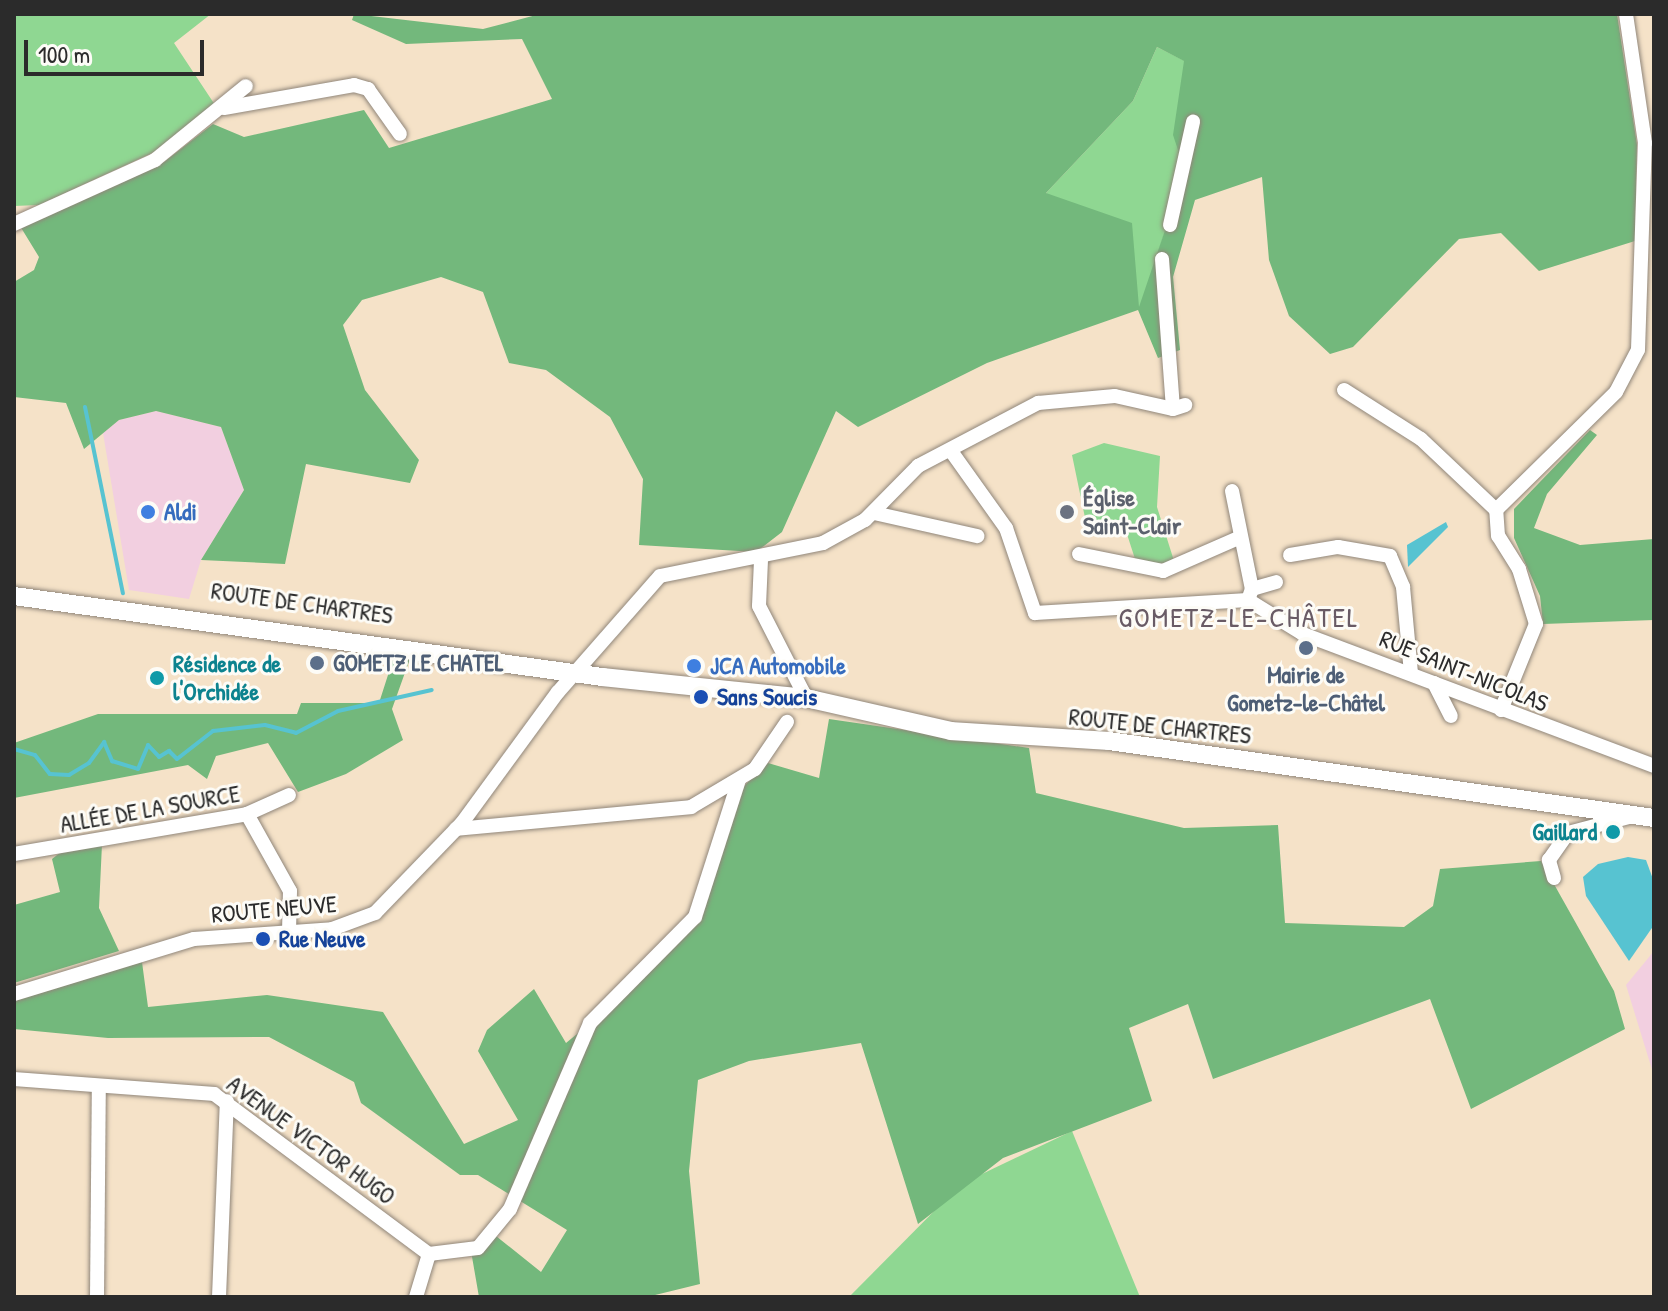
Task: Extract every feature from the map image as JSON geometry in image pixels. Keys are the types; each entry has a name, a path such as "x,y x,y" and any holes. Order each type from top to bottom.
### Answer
{"main road":[{"name":"ROUTE DE CHARTRES","path":"14,587 579,669"},
{"name":"ROUTE DE CHARTRES","path":"14,596 806,698 951,731 1109,741 1641,811 1654,818"}],"street":[{"path":"1496,510 1601,409 1634,364 1649,140 1626,14"},
{"path":"223,109 354,85 368,89 400,134"},
{"path":"14,224 155,160 223,109 246,86"},
{"path":"1170,225 1193,122"},
{"path":"579,669 660,576 761,560 823,543 870,523 918,466 1038,403 1115,396 1179,407 1162,259"},
{"path":"1344,390 1421,439 1496,510 1498,536 1519,569 1536,624 1501,710"},
{"path":"951,451 1006,528 1035,613 1250,594 1276,582"},
{"path":"1232,491 1250,594"},
{"path":"870,523 977,536"},
{"path":"1079,554 1163,571 1238,538"},
{"path":"1290,555 1338,547 1390,556 1403,587 1411,673"},
{"path":"761,560 759,606 806,698"},
{"name":"RUE SAINT-NICOLAS","path":"1250,594 1287,627 1654,766"},
{"name":"ROUTE NEUVE","path":"14,994 194,939 332,929 375,913 456,829 579,669"},
{"path":"1434,683 1451,716"},
{"path":"456,829 518,818 665,814 739,780 767,758 787,722"},
{"path":"416,1297 429,1254 478,1248 510,1209 590,1023 695,917 739,780"},
{"name":"ALLÉE DE LA SOURCE","path":"14,854 247,814 289,795"},
{"path":"1554,878 1549,860 1568,833 1641,811"},
{"path":"247,814 290,891 289,932"},
{"name":"AVENUE VICTOR HUGO","path":"14,1079 99,1087 205,1091 227,1101 429,1254"},
{"path":"97,1297 99,1087"},
{"path":"219,1297 227,1101"}],"shaded area":[{"path":"156,411 221,427 244,490 201,560 189,599 129,590 103,433 119,420"},
{"path":"1654,951 1654,1076 1626,985"}],"green space":[{"path":"14,14 211,14 174,43 217,108 163,148 39,205 14,206"},
{"path":"354,14 483,29 540,14 1617,14 1637,145 1635,241 1539,271 1501,233 1459,239 1353,347 1330,354 1289,316 1269,260 1262,177 1195,200 1173,277 1180,350 1158,358 1138,310 987,363 858,427 836,411 782,532 756,552 639,545 643,479 610,417 546,370 509,363 483,292 441,277 362,300 343,325 365,390 419,460 410,483 306,464 285,564 201,560 244,490 221,427 156,411 119,420 84,449 66,403 14,397 14,282 34,270 39,257 20,226 164,162 213,124 244,137 364,110 389,148 552,99 522,39 406,44 352,20","holes":["1157,47 1184,61 1173,135 1185,171 1139,307 1132,223 1046,193 1133,101"]},
{"path":"1157,47 1185,61 1185,171 1139,310 1046,193 1133,101"},
{"path":"1590,430 1597,435 1547,494 1534,528 1580,545 1654,539 1654,620 1543,624 1540,596 1514,538 1514,509"},
{"path":"1104,443 1160,456 1157,507 1175,564 1136,562 1124,525 1089,537 1072,455"},
{"path":"396,650 412,653 392,709 403,740 346,774 298,792 268,743 216,756 207,779 188,765 14,798 14,743 98,714 297,714 301,703 379,703"},
{"path":"829,719 1029,748 1036,793 1184,828 1278,825 1285,923 1404,927 1433,906 1440,869 1541,861 1614,991 1625,1029 1471,1109 1430,999 1213,1079 1188,1004 1129,1028 1152,1101 1003,1158 918,1224 861,1043 749,1061 698,1080 689,1171 700,1284 647,1297 479,1297 471,1251 491,1232 541,1272 567,1230 478,1175 460,1175 361,1103 354,1082 269,1037 108,1038 14,1029 14,998 142,962 148,1007 267,995 383,1012 464,1144 518,1120 478,1051 487,1030 534,989 566,1043 632,989 697,919 739,791 768,763 819,778"},
{"path":"102,844 99,908 119,951 14,983 14,905 60,892 52,859 66,848"},
{"path":"1072,1131 1140,1297 849,1297 961,1184"}],"water":[{"path":"1446,522 1448,527 1408,567 1407,545"},
{"path":"1628,857 1646,860 1654,882 1654,925 1629,961 1586,896 1583,877 1598,864"}],"waterway":[{"path":"85,407 123,593"},
{"path":"14,749 35,755 50,774 69,775 89,763 104,742 112,761 138,769 148,745 159,757 169,751 177,759 213,731 265,725 296,733 338,711 432,690"}],"place":[{"name":"Aldi","path":"148,512"},
{"name":"Église Saint-Clair","path":"1067,512"},
{"name":"Mairie de Gometz-le-Châtel","path":"1306,648"},
{"name":"GOMETZ LE CHATEL","path":"317,663"},
{"name":"JCA Automobile","path":"694,666"},
{"name":"Résidence de l'Orchidée","path":"157,678"},
{"name":"Sans Soucis","path":"701,697"},
{"name":"Gaillard","path":"1613,832"},
{"name":"Rue Neuve","path":"263,939"}],"district":[{"name":"GOMETZ-LE-CHÂTEL","path":"1239,617"}]}
